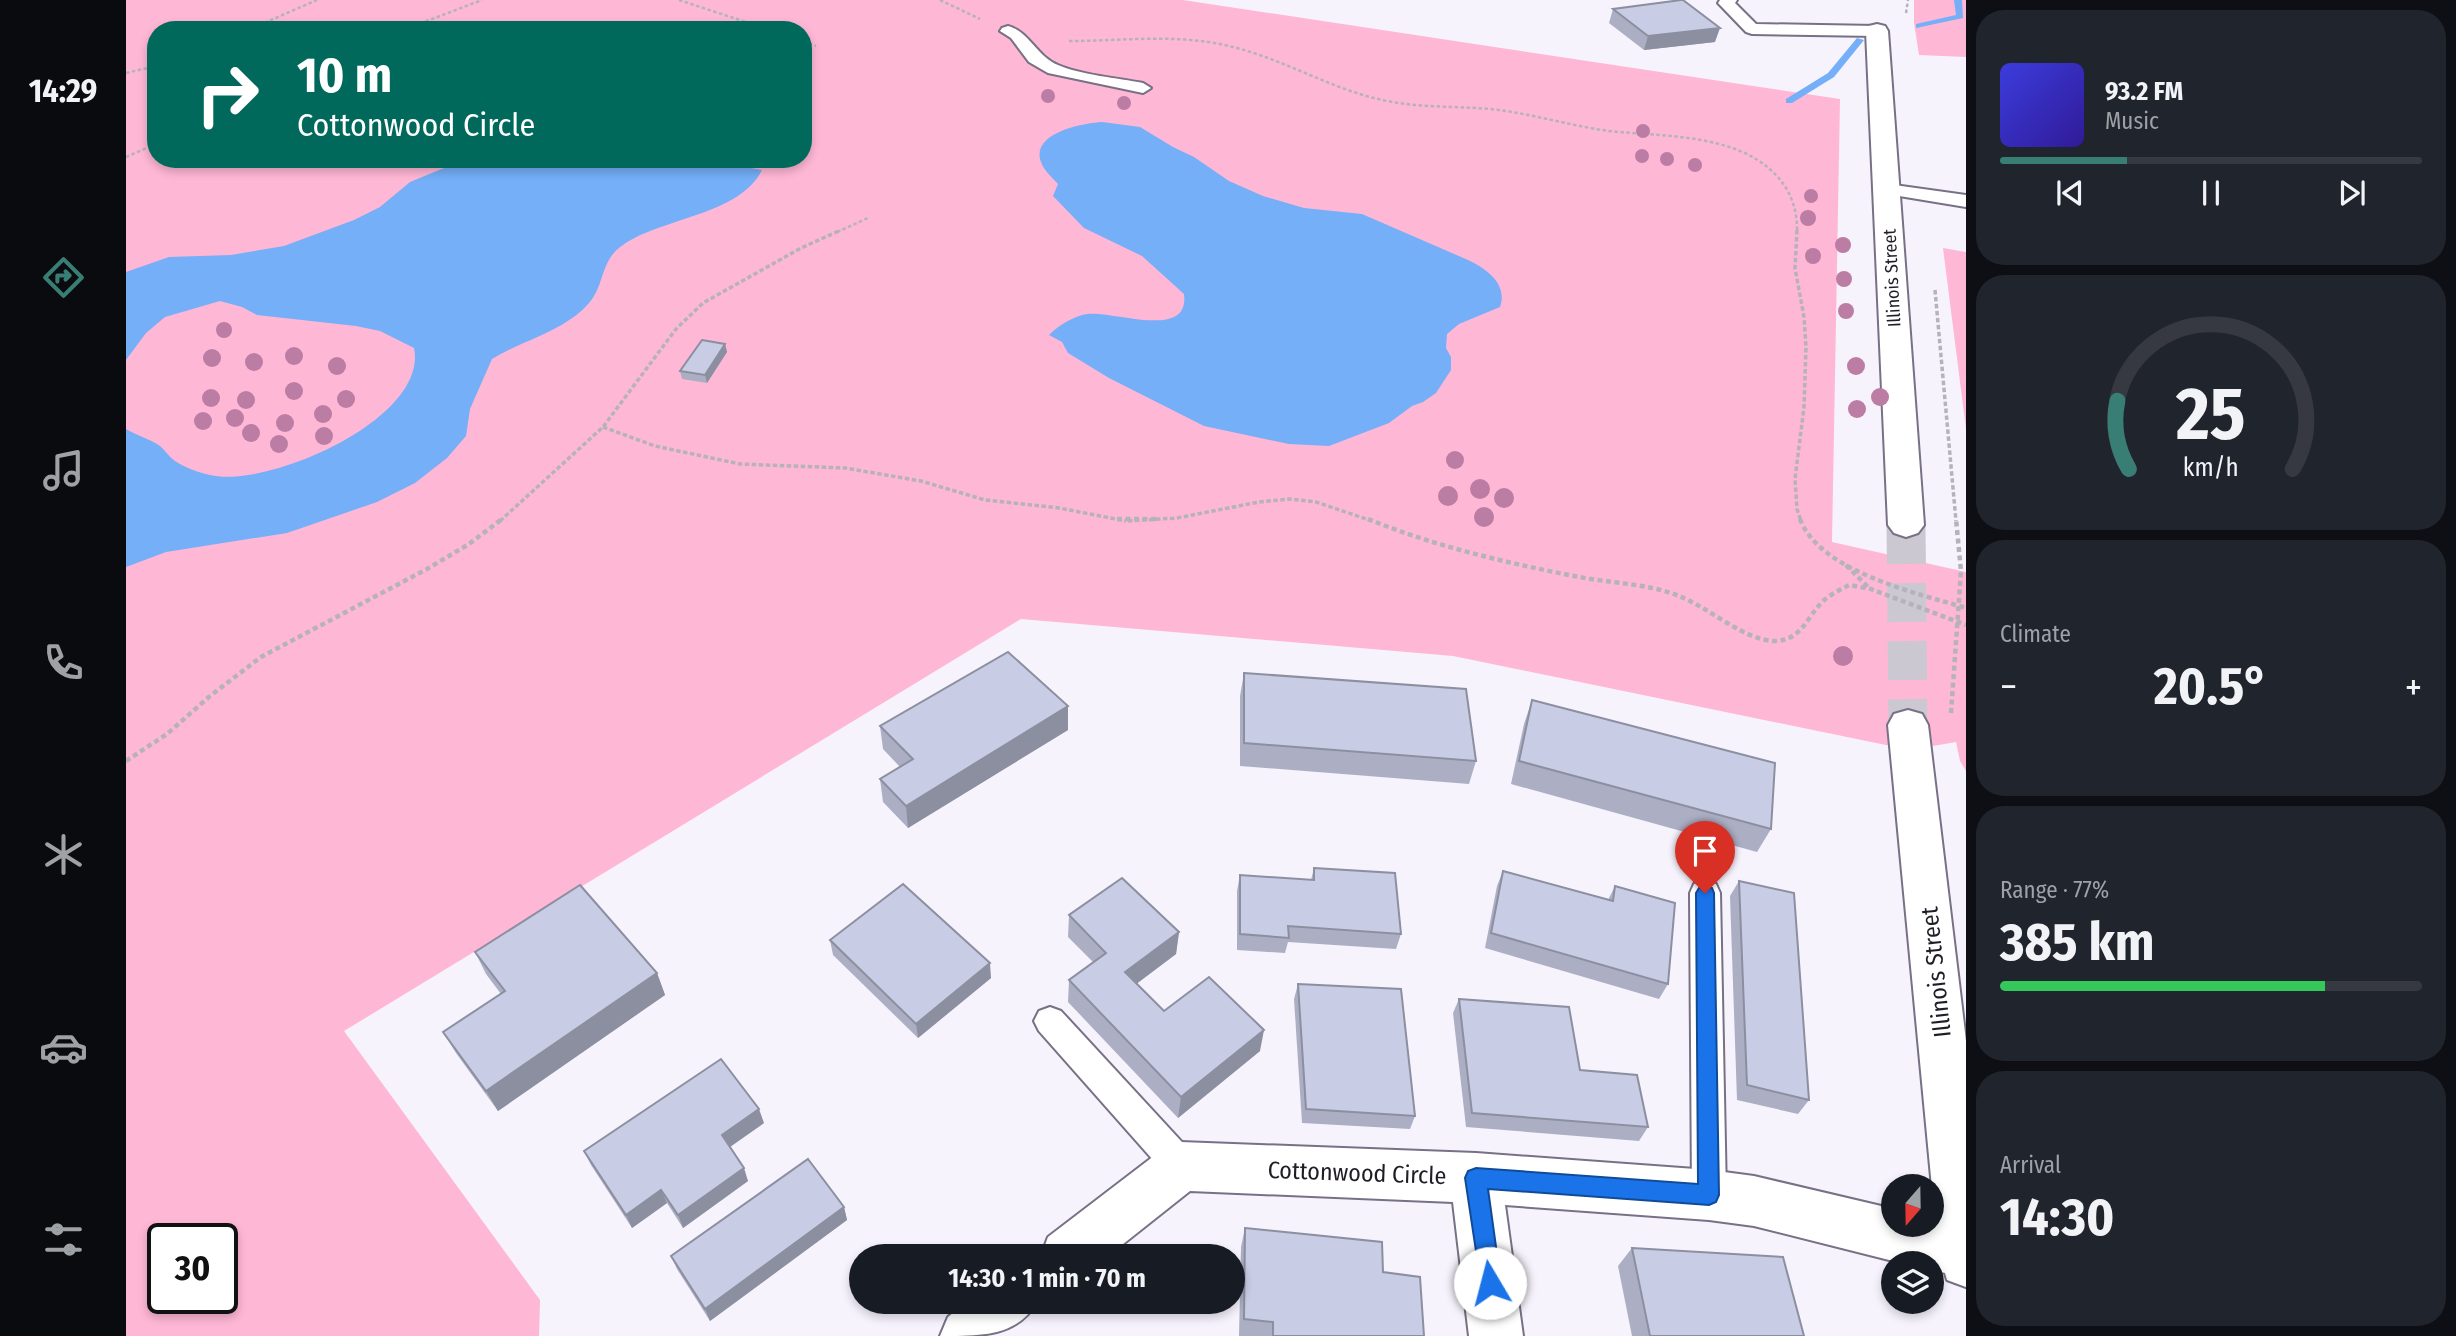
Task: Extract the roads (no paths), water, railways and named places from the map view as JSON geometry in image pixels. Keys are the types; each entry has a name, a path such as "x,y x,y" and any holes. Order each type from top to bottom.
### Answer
{"street":[{"name":"Illinois Street","path":"1877,31 1906,524"},
{"name":"Illinois Street","path":"1908,725 1965,1256"},
{"name":"Cottonwood Circle","path":"1181,1167 1476,1178 1709,1195 1754,1201 1965,1256"},
{"path":"1082,1244 1181,1167"},
{"path":"1476,1178 1496,1336"},
{"path":"967,1336 995,1314"}],"lane":[{"path":"1729,0 1726,4 1752,29 1877,31"},
{"path":"1008,31 1017,35 1035,59 1054,70 1143,88"},
{"path":"1886,189 1966,201"},
{"path":"1705,893 1709,1195"},
{"path":"1050,1021 1181,1167"}],"water":[{"path":"1102,122 1140,127 1194,157 1229,181 1263,196 1304,208 1362,214 1468,260 1494,278 1501,291 1500,307 1459,324 1447,334 1446,348 1451,357 1451,370 1436,393 1389,423 1329,446 1289,444 1204,426 1109,378 1068,353 1062,342 1049,335 1067,321 1087,314 1163,320 1175,316 1183,308 1184,294 1142,256 1084,228 1053,196 1058,184 1041,162 1043,144 1050,137 1071,127"},
{"path":"444,168 762,170 751,185 736,197 623,245 610,258 594,296 579,313 556,328 492,359 470,409 466,436 447,458 415,483 377,502 287,533 166,552 126,567 126,429 152,441 171,458 201,473 236,476 268,471 304,460 371,423 396,400 412,374 414,348 380,331 257,315 242,307 220,301 165,317 146,333 126,360 126,272 169,257 231,255 284,246 354,220 380,207 410,182"}],"waterway":[{"path":"1919,26 1960,16 1958,0"},
{"path":"1789,101 1831,75 1860,40"}],"tunnel":[{"path":"1906,525 1908,725"}]}
